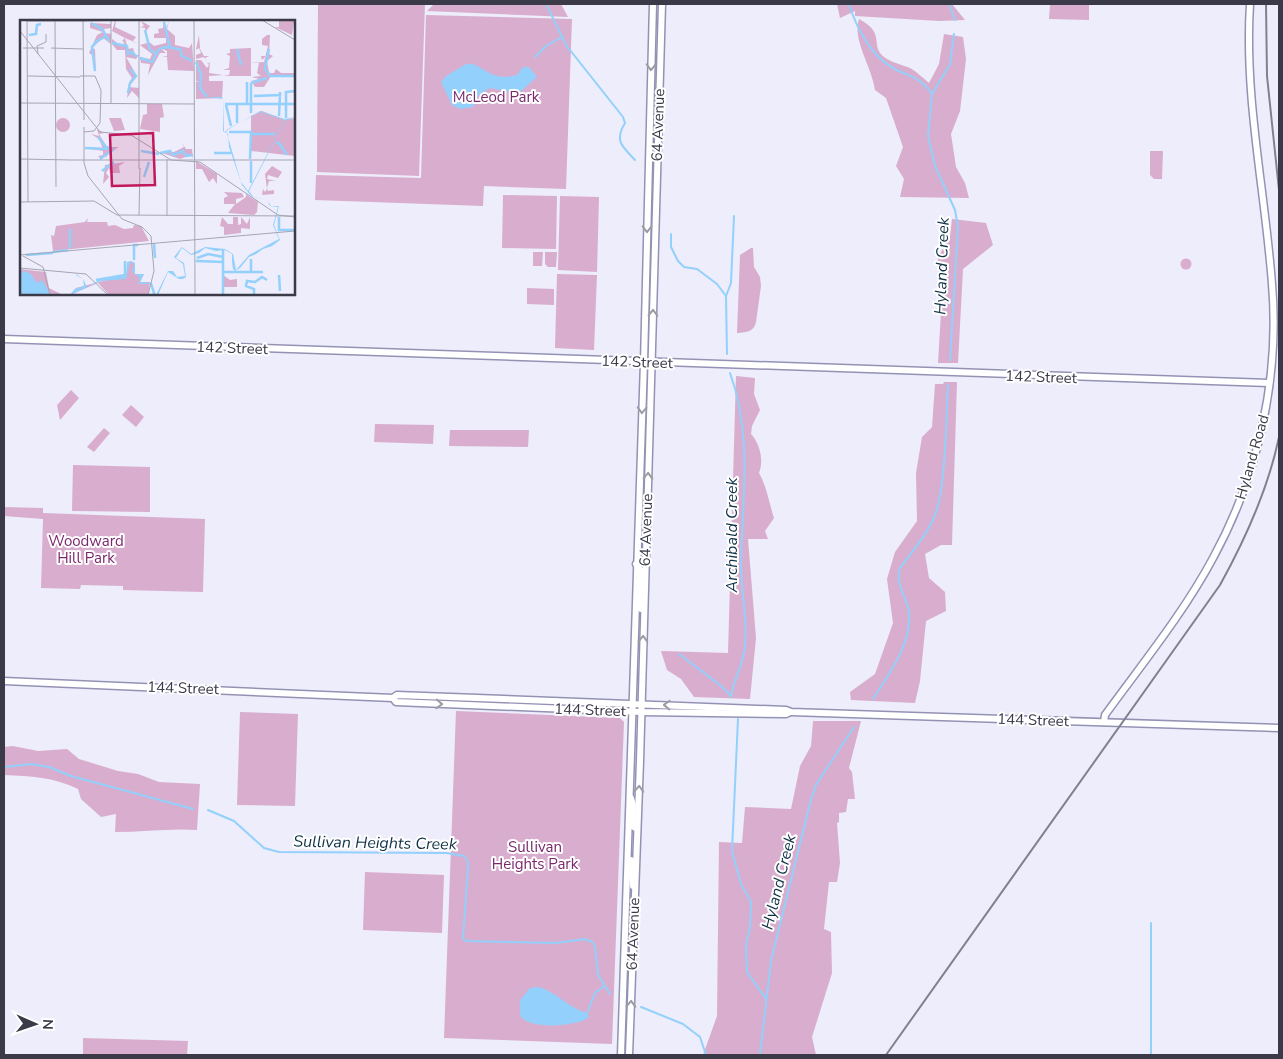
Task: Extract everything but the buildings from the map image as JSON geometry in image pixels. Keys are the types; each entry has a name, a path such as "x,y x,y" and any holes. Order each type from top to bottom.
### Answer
{"main road":[{"name":"64 Avenue","path":"621,1055 631,704 644,362 653,4"},
{"name":"64 Avenue","path":"629,1055 642,704 662,4"},
{"name":"Hyland Road","path":"1104,722 1105,715 1193,592 1224,536 1254,459 1269,383 1274,338 1274,303 1250,78 1250,4"},
{"name":"142 Street","path":"4,339 1269,383"},
{"path":"636,564 641,571 640,601 644,620"},
{"name":"144 Street","path":"4,680 393,698 397,695 786,710 790,712 1278,729"},
{"name":"144 Street","path":"393,698 396,702 631,712 786,714 790,712"},
{"path":"629,792 633,805 632,826 636,829"},
{"path":"627,842 631,850 631,880 635,888"}],"green space":[{"path":"318,4 425,4 419,176 317,172"},
{"path":"434,4 561,4 568,17 427,11"},
{"path":"837,4 952,4 965,20 939,21 855,16 855,11 840,18"},
{"path":"1050,4 1089,4 1089,20 1049,19"},
{"name":"McLeod Park","path":"426,15 572,19 566,189 484,186 483,206 315,200 316,175 421,178"},
{"path":"859,19 873,30 880,53 884,57 910,68 929,83 939,64 944,34 963,37 966,59 960,111 951,134 956,167 965,183 969,198 900,197 904,179 896,166 903,147 886,98 875,90 860,45 858,36"},
{"path":"1150,151 1163,151 1162,179 1154,179 1150,175"},
{"path":"503,195 557,196 556,249 502,248"},
{"path":"560,196 599,197 597,272 558,270"},
{"path":"952,219 986,223 993,245 963,269 958,363 938,363 941,312 938,297 938,257 950,237"},
{"path":"753,248 754,267 760,277 761,286 756,322 752,330 737,333 740,255"},
{"path":"533,252 543,252 542,266 533,266"},
{"path":"545,252 557,252 556,267 548,267 545,264"},
{"path":"1186,258 1192,264 1186,270 1180,264"},
{"path":"557,274 597,275 594,350 555,348"},
{"path":"527,288 554,289 554,305 527,304"},
{"path":"736,376 755,378 754,394 760,410 752,426 751,434 757,442 760,452 761,463 759,473 766,489 774,518 765,531 768,539 748,539 756,638 750,699 694,697 681,679 667,670 661,651 728,653"},
{"path":"944,382 957,382 952,545 941,545 925,554 929,578 945,592 946,611 926,621 920,681 915,703 851,700 850,692 875,674 893,623 887,579 895,552 917,521 916,473 922,437 932,427 935,384 943,384"},
{"path":"71,390 79,398 60,420 57,405"},
{"path":"131,405 144,417 136,427 122,415"},
{"path":"375,424 434,425 433,444 374,442"},
{"path":"104,428 110,433 94,452 87,447"},
{"path":"450,430 529,430 528,447 449,446"},
{"path":"73,465 150,467 150,512 72,511"},
{"name":"Woodward Hill Park","path":"4,507 43,508 43,513 205,519 203,592 123,590 123,586 81,585 80,589 41,588 43,519 4,516"},
{"name":"Sullivan Heights Park","path":"456,711 620,718 624,722 612,1044 444,1038"},
{"path":"240,712 298,714 295,806 237,805"},
{"path":"813,721 861,721 849,768 852,772 855,799 848,799 846,812 839,813 839,822 837,823 840,863 837,882 829,882 824,929 831,932 832,973 812,1037 816,1055 703,1055 717,1016 719,842 742,843 745,807 791,809 800,766 811,746"},
{"path":"13,746 38,751 67,749 79,759 118,771 138,774 159,782 200,784 197,830 115,832 116,814 101,817 81,799 78,789 51,780 4,775 4,747"},
{"path":"365,872 444,875 442,933 363,930"},
{"path":"83,1038 188,1041 187,1055 83,1055"}],"water":[{"path":"466,64 477,66 493,75 507,77 517,75 523,67 529,67 537,77 518,94 490,88 478,96 473,107 460,109 452,105 441,82 446,76"},
{"path":"539,987 551,992 574,1008 587,1013 589,1017 564,1025 542,1025 524,1020 520,1015 520,1000 530,988"}],"waterway":[{"name":"Archibald Creek","path":"546,4 566,45 623,117 625,123 620,134 621,143 635,160"},
{"path":"849,4 860,31 871,49 885,63 919,80 932,94"},
{"name":"Hyland Creek","path":"949,4 955,20"},
{"name":"Hyland Creek","path":"950,360 958,227 955,210 935,166 928,136 932,94 950,64 954,34"},
{"path":"535,57 546,46 562,37"},
{"path":"726,296 731,283 734,216"},
{"name":"Archibald Creek","path":"671,234 671,247 678,261 684,267 697,269 717,284 726,296 727,354"},
{"name":"Archibald Creek","path":"730,373 742,420 744,444 741,577 746,631 744,653 731,697"},
{"name":"Hyland Creek","path":"873,699 898,659 907,636 909,613 900,586 899,574 900,568 930,526 937,508 941,492 945,455 948,385"},
{"path":"679,654 720,685 730,695"},
{"name":"Archibald Creek","path":"738,719 732,851 741,884 751,902 750,927 746,945 747,972 766,999"},
{"name":"Hyland Creek","path":"760,1055 771,961 810,803 816,785 854,727"},
{"name":"Sullivan Heights Creek","path":"4,767 31,764 49,767 71,776 193,809"},
{"name":"Sullivan Heights Creek","path":"208,810 234,821 264,848 279,852 446,853 464,856 468,861 463,938 466,941 555,943 585,939 592,942 595,946 598,975 610,994"},
{"path":"1151,923 1151,1055"},
{"path":"587,1013 595,993 604,986"},
{"name":"Sullivan Heights Creek","path":"641,1007 683,1024 700,1037 706,1055"}],"railway":[{"path":"1266,4 1267,76 1279,190"},
{"path":"886,1055 1220,585 1239,550 1255,513 1269,476 1279,437"}]}
